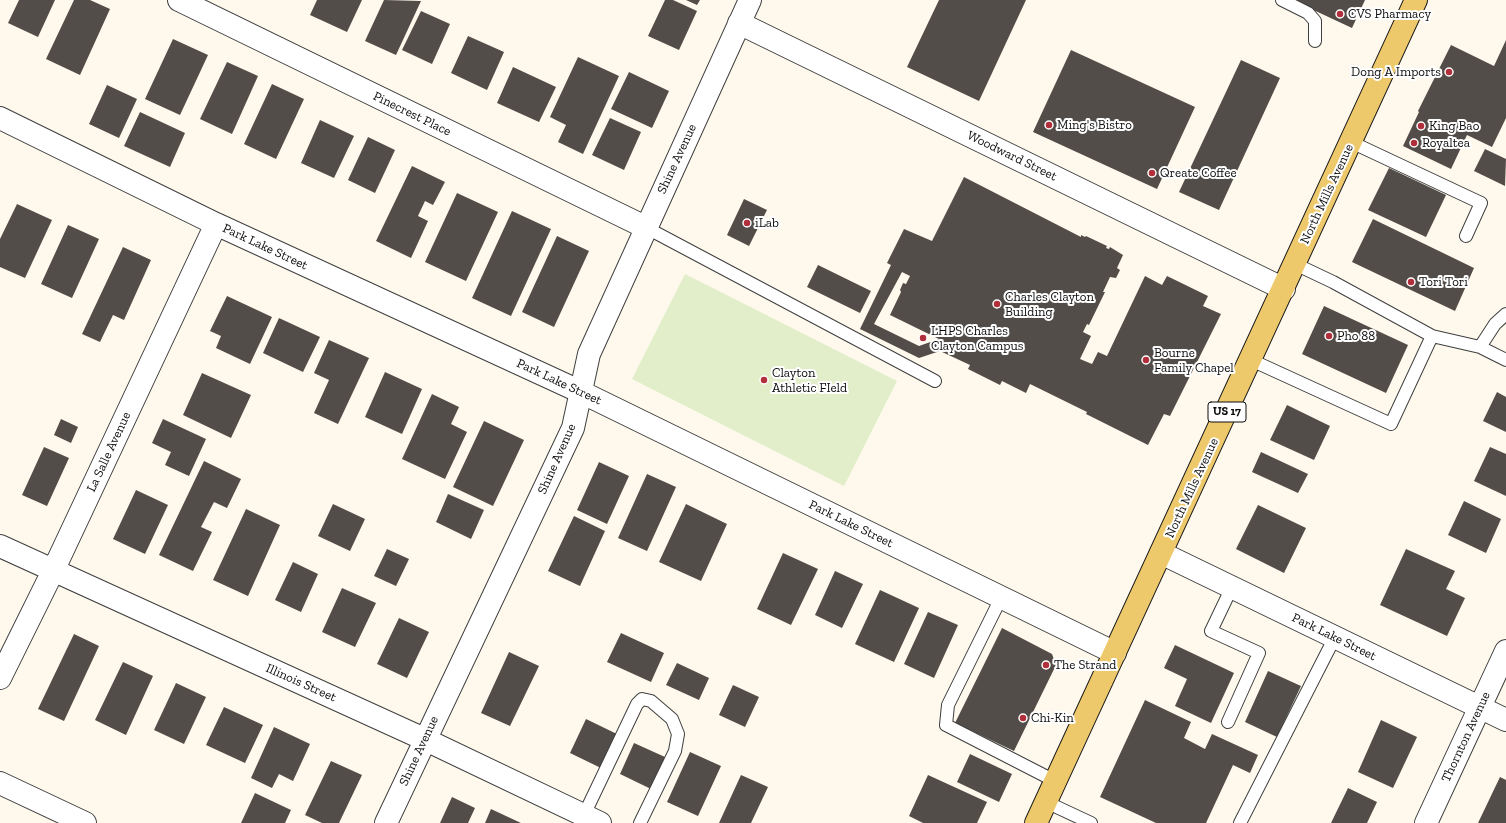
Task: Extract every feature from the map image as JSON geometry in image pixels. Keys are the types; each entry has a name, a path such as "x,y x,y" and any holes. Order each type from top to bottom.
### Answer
{"main road":[{"name":"North Mills Avenue","path":"1036,823 1284,289 1416,0"}],"street":[{"name":"Pinecrest Place","path":"179,0 645,228"},
{"name":"Shine Avenue","path":"386,823 424,739 573,428 582,392 588,354 750,0"},
{"name":"Woodward Street","path":"740,22 1284,289"},
{"name":"Park Lake Street","path":"0,118 216,224 582,392 1115,653"},
{"name":"La Salle Avenue","path":"0,678 216,224"},
{"name":"Illinois Street","path":"0,546 52,571 424,739 592,819"},
{"name":"Park Lake Street","path":"1162,553 1506,720"},
{"name":"Thornton Avenue","path":"1426,823 1506,651"},
{"path":"0,783 85,823"}],"lane":[{"path":"1282,0 1308,13 1315,20 1314,41"},
{"path":"1351,142 1481,203 1466,236"},
{"path":"645,228 935,381"},
{"path":"1295,264 1333,282 1432,336 1480,347 1506,360"},
{"path":"1480,347 1494,324 1506,314"},
{"path":"1251,360 1391,424 1432,336"},
{"path":"1228,722 1259,653 1211,630 1232,587"},
{"path":"1001,598 948,705 946,725 1055,781"},
{"path":"1240,823 1335,637"},
{"path":"592,819 637,704 642,699 651,701 672,719 678,734 675,751 640,823"},
{"path":"1046,802 1091,823"}],"green space":[{"name":"Clayton Athletic FIeld","path":"685,274 897,381 844,486 632,379"}],"building":[{"path":"19,0 55,0 38,37 8,23"},
{"path":"74,0 90,0 110,9 80,75 46,59"},
{"path":"317,0 362,0 347,32 310,15"},
{"path":"384,0 421,1 396,55 365,41"},
{"path":"665,0 673,0 697,11 679,50 648,36"},
{"path":"686,0 700,0 697,5"},
{"path":"939,0 1026,0 979,101 907,67"},
{"name":"CVS Pharmacy","path":"1292,0 1365,0 1352,28"},
{"path":"421,11 450,24 432,64 402,50"},
{"path":"468,36 504,52 487,90 451,73"},
{"path":"173,39 208,55 180,115 145,99"},
{"path":"1506,40 1506,118 1492,147 1467,135 1451,169 1403,146 1419,112 1418,111 1451,45 1494,66"},
{"path":"1071,50 1195,107 1157,189 1033,132"},
{"path":"578,57 619,76 583,154 558,142 566,125 550,117"},
{"path":"1241,60 1280,78 1219,210 1179,192"},
{"path":"227,62 258,76 232,134 200,119"},
{"path":"513,67 556,87 539,122 497,103"},
{"path":"629,72 669,91 652,128 611,109"},
{"path":"272,84 304,99 276,159 244,144"},
{"path":"107,85 137,99 119,138 89,124"},
{"path":"140,112 185,133 170,167 124,146"},
{"path":"610,118 641,132 624,170 592,155"},
{"path":"320,120 354,136 334,178 301,163"},
{"path":"368,137 395,150 375,193 348,180"},
{"path":"1485,149 1506,159 1505,186 1474,171"},
{"path":"412,166 445,182 433,205 425,201 418,216 428,221 411,258 376,241"},
{"path":"1389,168 1446,195 1426,237 1368,210"},
{"name":"Charles Clayton Building","path":"964,177 1081,237 1081,235 1086,236 1107,246 1106,248 1109,249 1110,247 1123,255 1117,268 1120,270 1116,278 1110,277 1103,292 1105,292 1089,325 1087,324 1083,332 1091,336 1080,359 1092,364 1098,352 1107,356 1145,276 1162,285 1167,276 1208,296 1203,306 1221,314 1170,416 1164,414 1148,445 1086,414 1087,412 1030,384 1026,393 1002,381 1000,385 968,369 970,365 940,351 919,358 860,329 891,265 887,263 904,229 932,241","holes":["902,272 910,276 906,284 903,283 900,290 901,292 890,315 939,339 919,346 874,324"]},
{"path":"457,193 498,212 466,281 425,262"},
{"name":"iLab","path":"744,199 767,210 749,246 727,235"},
{"path":"17,204 52,220 25,278 0,267 0,239"},
{"path":"512,211 551,229 511,316 472,298"},
{"path":"1373,219 1474,268 1455,311 1352,262"},
{"path":"68,225 99,239 72,298 41,284"},
{"path":"557,236 589,251 554,327 522,312"},
{"path":"123,247 151,260 124,320 113,315 100,342 82,334"},
{"path":"818,265 871,291 860,313 807,287"},
{"path":"227,296 272,317 250,364 216,348 221,336 210,331"},
{"path":"1324,306 1408,345 1386,393 1302,354"},
{"path":"279,318 320,337 303,372 263,353"},
{"path":"329,340 369,358 338,424 314,413 329,380 314,373"},
{"path":"385,372 422,389 402,434 365,417"},
{"path":"202,373 251,395 231,438 183,415"},
{"path":"1497,392 1506,397 1506,432 1483,421"},
{"path":"432,394 459,407 451,424 467,432 445,479 402,459"},
{"path":"1287,405 1330,426 1314,460 1270,440"},
{"path":"61,419 78,427 71,443 54,435"},
{"path":"163,419 206,439 189,476 165,465 171,452 152,443"},
{"path":"484,421 524,440 493,506 453,487"},
{"path":"44,447 69,458 47,506 22,495"},
{"path":"1490,447 1506,454 1506,496 1474,481"},
{"path":"1261,452 1308,474 1298,493 1252,472"},
{"path":"204,461 241,479 227,508 214,502 201,527 212,532 193,571 159,555"},
{"path":"599,462 629,476 607,524 577,510"},
{"path":"647,474 676,487 647,551 618,538"},
{"path":"136,490 168,505 145,554 113,539"},
{"path":"448,494 484,510 471,539 436,522"},
{"path":"1464,501 1501,519 1486,553 1448,535"},
{"path":"333,504 365,519 350,551 318,536"},
{"path":"686,504 727,524 701,581 659,562"},
{"path":"1258,505 1306,528 1284,573 1236,549"},
{"path":"246,509 280,525 248,596 213,580"},
{"path":"574,516 605,531 580,586 548,571"},
{"path":"387,549 409,559 396,586 374,576"},
{"path":"1406,549 1455,571 1446,589 1465,598 1447,636 1380,605"},
{"path":"783,553 818,569 791,625 757,609"},
{"path":"293,562 318,574 301,612 275,600"},
{"path":"835,571 863,584 842,628 815,615"},
{"path":"342,588 376,603 355,647 322,632"},
{"path":"880,590 919,608 894,662 855,644"},
{"path":"928,612 958,625 934,678 904,664"},
{"path":"399,618 429,632 407,678 377,664"},
{"path":"1002,628 1052,654 1056,665 1014,751 955,723"},
{"path":"621,633 664,653 651,682 607,662"},
{"path":"74,634 99,646 64,721 38,709"},
{"path":"1175,645 1234,673 1211,723 1175,706 1187,679 1164,668"},
{"path":"509,652 539,666 510,726 481,713"},
{"path":"123,662 153,676 126,735 95,720"},
{"path":"677,663 709,678 699,700 666,685"},
{"path":"1268,671 1301,686 1277,737 1245,722"},
{"path":"176,683 206,697 184,744 154,730"},
{"path":"733,685 759,697 745,727 719,715"},
{"path":"1145,700 1191,722 1184,738 1205,749 1212,734 1258,755 1250,773 1233,765 1206,823 1156,823 1100,797"},
{"path":"224,707 263,725 245,763 206,745"},
{"path":"586,719 619,735 603,769 570,753"},
{"path":"1381,720 1417,737 1393,788 1358,772"},
{"path":"274,727 310,744 293,781 279,774 272,788 251,778"},
{"path":"634,743 665,757 651,789 620,774"},
{"path":"690,752 721,766 698,816 667,802"},
{"path":"970,754 1012,774 999,802 957,782"},
{"path":"331,761 362,775 339,823 322,823 305,815"},
{"path":"741,775 768,787 751,823 719,823"},
{"path":"928,775 987,802 977,823 923,823 909,816"},
{"path":"1500,777 1506,780 1506,823 1478,823"},
{"path":"1348,788 1377,802 1367,823 1331,823"},
{"path":"255,793 291,810 285,823 241,823"},
{"path":"452,797 475,808 468,823 440,823"},
{"path":"491,809 521,823 485,823"}],"place":[{"name":"CVS Pharmacy","path":"1340,14"},
{"name":"Dong A Imports","path":"1449,72"},
{"name":"Ming's Bistro","path":"1049,125"},
{"name":"King Bao","path":"1421,126"},
{"name":"Royaltea","path":"1414,143"},
{"name":"Qreate Coffee","path":"1152,173"},
{"name":"iLab","path":"747,223"},
{"name":"Tori Tori","path":"1411,282"},
{"name":"Charles Clayton Building","path":"997,304"},
{"name":"Pho 88","path":"1329,336"},
{"name":"LHPS Charles Clayton Campus","path":"923,338"},
{"name":"Bourne Family Chapel","path":"1146,360"},
{"name":"Clayton Athletic FIeld","path":"764,380"},
{"name":"The Strand","path":"1046,665"},
{"name":"Chi-Kin","path":"1023,718"}]}
